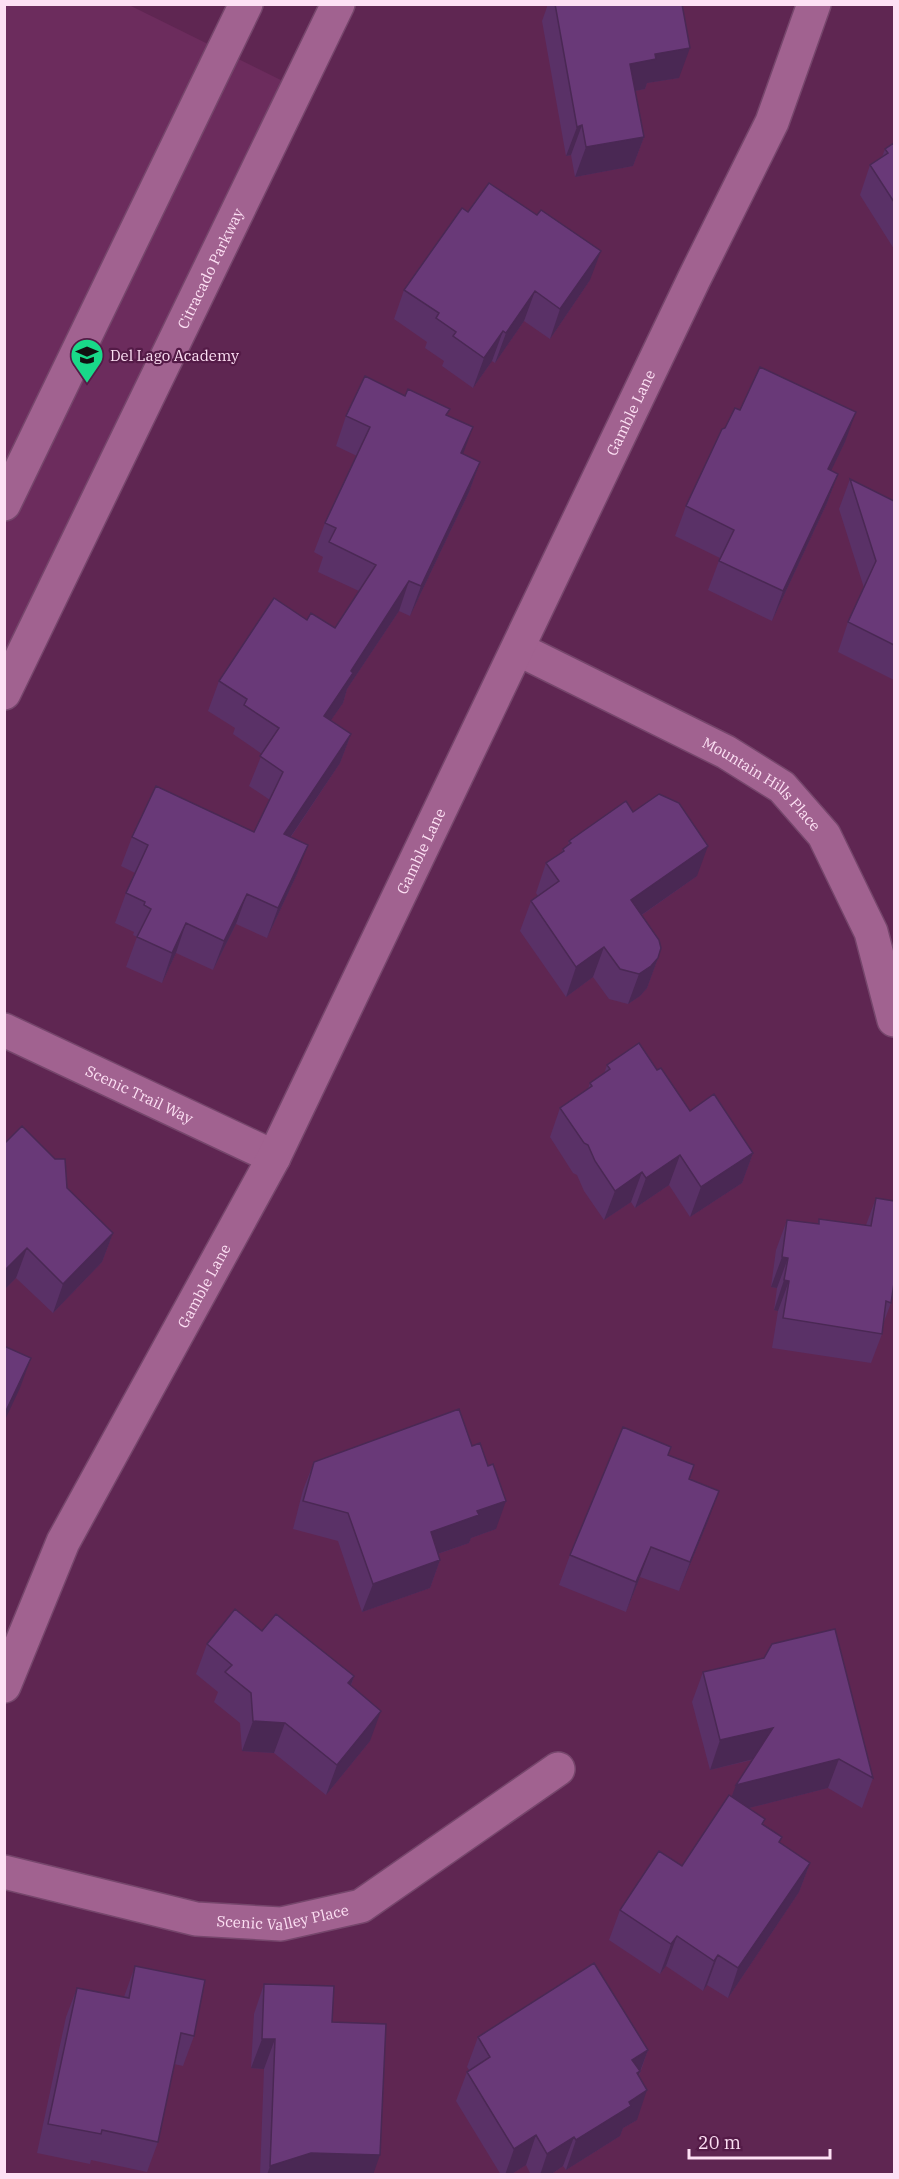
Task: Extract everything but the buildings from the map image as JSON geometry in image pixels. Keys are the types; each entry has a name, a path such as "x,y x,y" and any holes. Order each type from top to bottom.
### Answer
{"street":[{"path":"4,504 246,4"},
{"name":"Citracado Parkway","path":"4,693 338,4"},
{"name":"Gamble Lane","path":"4,1686 63,1542 274,1157 689,290 772,122 814,4"},
{"name":"Mountain Hills Place","path":"518,649 726,752 782,787 824,835 867,922 894,1020"},
{"name":"Scenic Trail Way","path":"4,1030 274,1157"},
{"name":"Scenic Valley Place","path":"4,1872 196,1919 281,1924 361,1906 558,1769"}],"shaded area":[{"name":"Del Lago Academy","path":"5,5 129,5 311,95 5,679"}],"place":[{"name":"Del Lago Academy","path":"87,384"}]}
